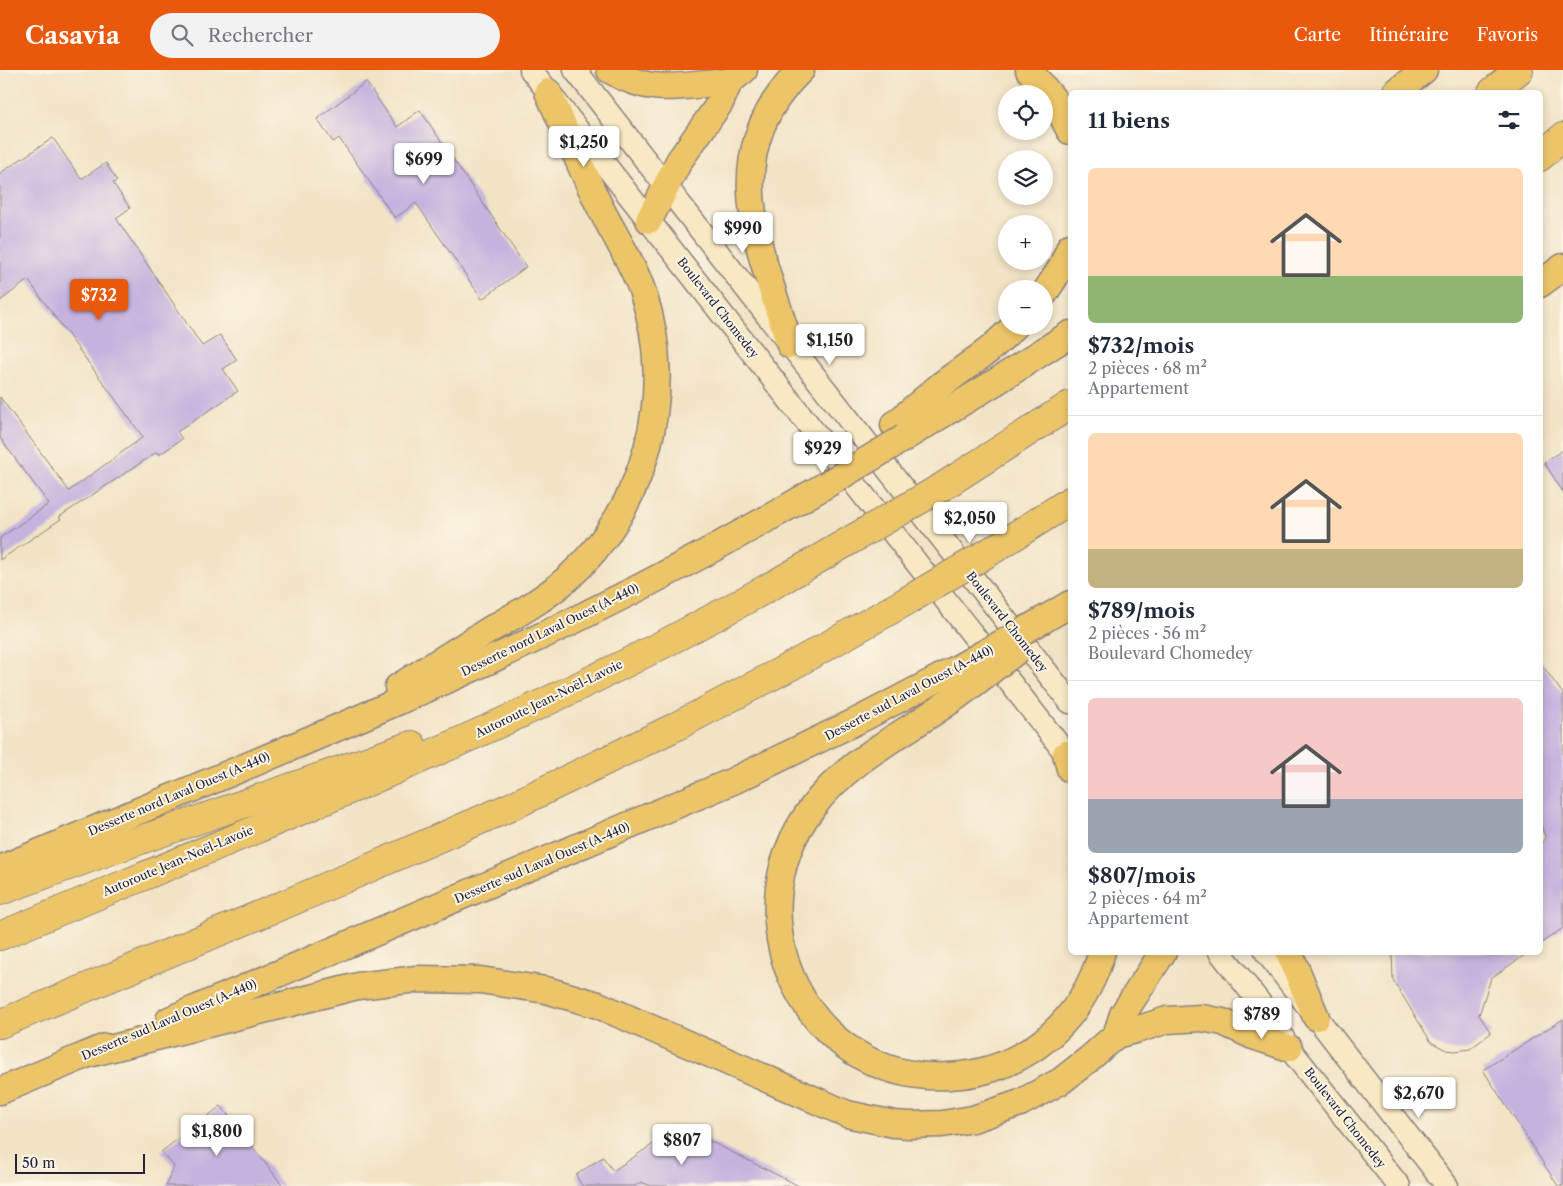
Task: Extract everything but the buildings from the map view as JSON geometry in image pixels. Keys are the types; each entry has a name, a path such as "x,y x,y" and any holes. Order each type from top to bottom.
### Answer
{"highway":[{"path":"1494,90 1518,70"},
{"path":"1543,154 1563,137"},
{"name":"Autoroute Jean-Noël-Lavoie","path":"0,936 394,771 578,686 743,601 856,537 942,486 1068,406"},
{"path":"0,1024 435,840 535,795 673,728 793,665 906,602 1068,503"},
{"path":"0,891 16,887 109,851 578,686"},
{"path":"0,1037 122,973"}],"main road":[{"path":"610,70 629,80 657,87 678,87 736,76"},
{"path":"790,345 760,247 751,210 750,185 756,147 765,122 778,98 801,70"},
{"path":"1029,70 1054,100 1068,127"},
{"path":"1399,90 1424,70"},
{"path":"649,220 679,161 720,103 736,76"},
{"path":"319,735 515,616 568,578 594,551 616,520 639,475 651,437 656,400 657,364 651,319 637,277 622,244 600,206 548,92"},
{"path":"1053,280 1068,252"},
{"path":"1543,282 1563,267"},
{"path":"899,432 941,385 989,350 1005,335"},
{"name":"Desserte nord Laval Ouest (A-440)","path":"0,868 319,735 453,677 572,621 717,546 819,489 899,432 994,383 1068,335"},
{"path":"1045,623 1068,606"},
{"path":"1068,609 965,677 958,696 874,751 851,768 827,790 803,820 785,860 778,891 778,934 781,948 798,993 825,1030 851,1049 891,1069 923,1076 955,1076 980,1072 1020,1057 1045,1040 1067,1018 1085,994 1093,979 1101,955"},
{"name":"Desserte sud Laval Ouest (A-440)","path":"0,1091 647,819 733,781 855,722 965,677"},
{"path":"1116,1035 1123,1014 1162,955"},
{"path":"1290,955 1316,1017"},
{"path":"89,1054 358,986 417,979 480,980 530,987 582,999 639,1021 847,1114 894,1124 926,1125 973,1119 1020,1103 1061,1081 1116,1035 1167,1020 1202,1018 1223,1022 1253,1036 1289,1048"}],"street":[{"name":"Boulevard Chomedey","path":"531,70 1068,760"},
{"name":"Boulevard Chomedey","path":"575,70 1068,699"},
{"name":"Boulevard Chomedey","path":"1222,955 1267,1012 1289,1048 1399,1186"},
{"path":"1268,955 1447,1186"}]}
